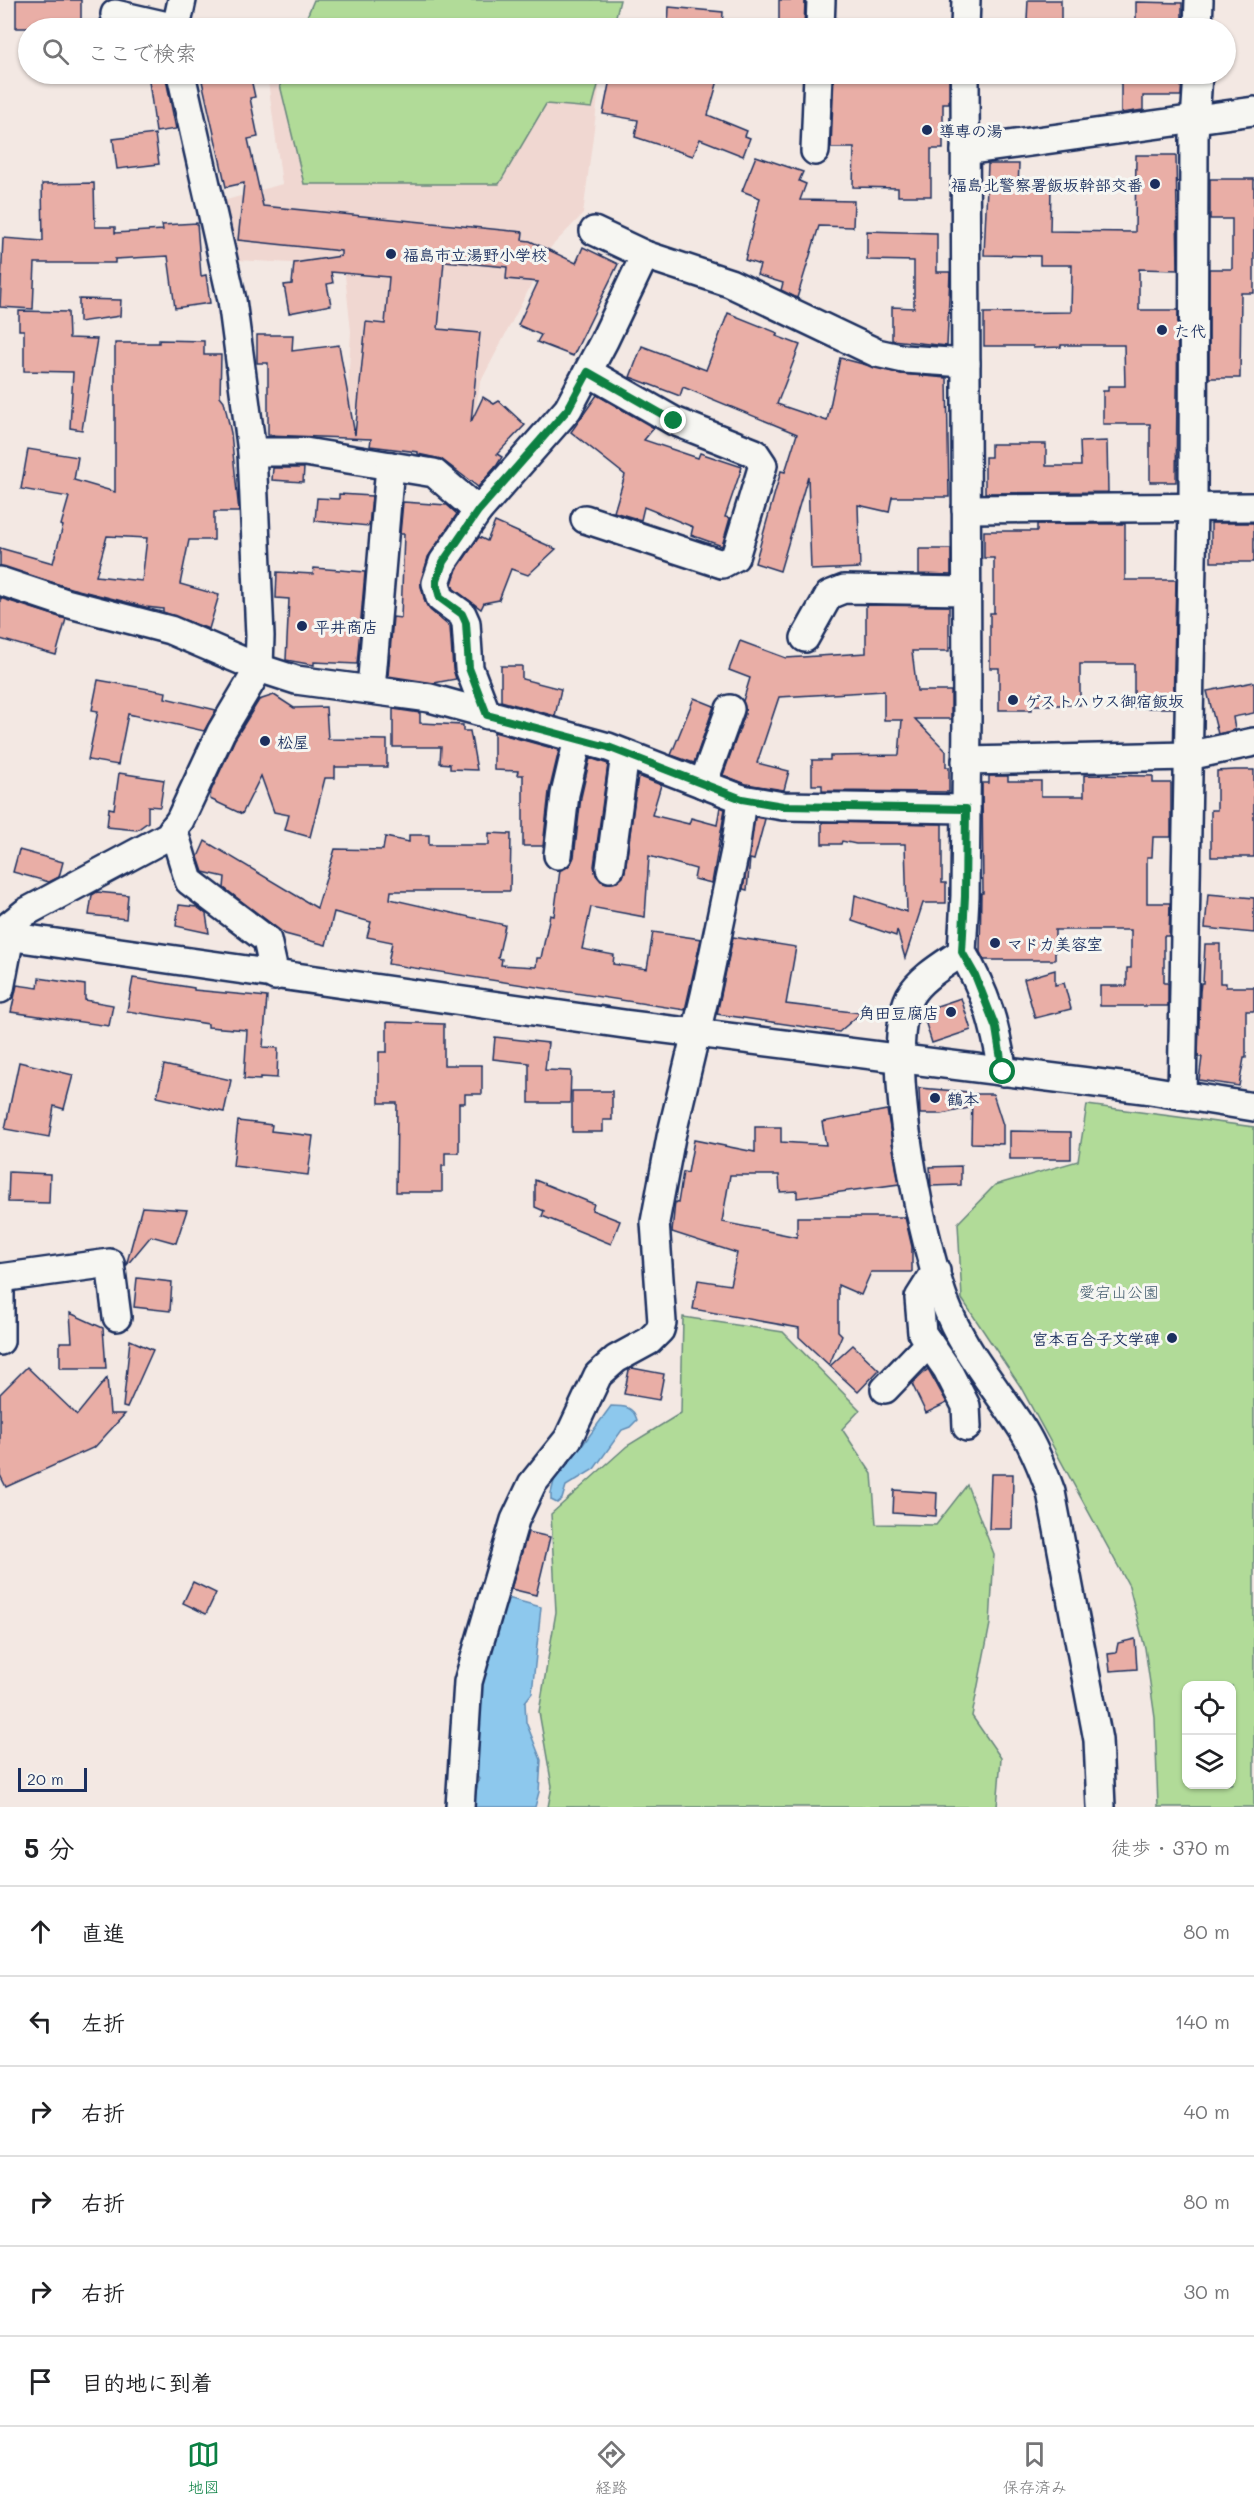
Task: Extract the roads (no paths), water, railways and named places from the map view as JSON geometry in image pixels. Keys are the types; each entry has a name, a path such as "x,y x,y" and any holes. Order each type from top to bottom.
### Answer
{"street":[{"path":"178,18 182,0"},
{"path":"820,18 821,0"},
{"path":"966,0 966,18"},
{"path":"1198,0 1198,18"},
{"path":"115,14 132,18"},
{"path":"0,989 3,935 26,912 168,836 180,820 225,723 259,668 260,636 252,452 232,300 183,84"},
{"path":"815,151 818,84"},
{"path":"965,84 966,809 962,952 975,975 996,1028 1003,1072"},
{"path":"1182,1095 1193,508 1198,84"},
{"path":"965,151 1254,111"},
{"path":"594,231 645,255 730,284 877,353 904,359 966,363"},
{"path":"487,715 469,668 466,623 462,614 440,598 436,583 443,562 478,511 568,409 645,255"},
{"path":"585,519 722,564 735,557 763,465 755,453 674,421 588,372"},
{"path":"252,452 305,452 434,473 478,511"},
{"path":"371,690 390,466"},
{"path":"966,509 1254,507"},
{"path":"0,581 66,603 170,630 259,668 296,680 430,698 625,754 742,799 783,806 966,809"},
{"path":"805,638 828,595 844,589 966,591"},
{"path":"703,784 730,709"},
{"path":"558,855 565,794 578,739"},
{"path":"966,761 1188,756 1254,742"},
{"path":"610,868 625,754"},
{"path":"460,1807 468,1682 515,1520 532,1484 568,1439 598,1376 616,1359 649,1341 660,1330 663,1323 655,1222 671,1137 735,851 742,799"},
{"path":"173,829 189,881 267,940 275,976"},
{"path":"3,935 275,976 695,1033 1182,1095 1254,1107"},
{"path":"962,952 932,974 912,993 903,1019 900,1059 910,1158 927,1241 950,1315 976,1362 1023,1430 1038,1457 1051,1492 1098,1740 1101,1807"},
{"path":"0,1341 0,1280 110,1263 117,1317"},
{"path":"936,1271 919,1298 922,1333 947,1369 966,1406 968,1427"},
{"path":"885,1389 929,1343"}],"water":[{"path":"611,1406 630,1409 637,1420 630,1427 622,1430 594,1469 566,1486 562,1499 557,1503 551,1500 556,1473 579,1450"},
{"path":"504,1597 541,1607 532,1693 525,1702 526,1722 541,1760 539,1792 535,1807 472,1807 479,1779 474,1772 482,1667"}],"place":[{"name":"導専の湯","path":"927,130"},
{"name":"福島北警察署飯坂幹部交番","path":"1155,184"},
{"name":"福島市立湯野小学校","path":"391,254"},
{"name":"た代","path":"1162,330"},
{"name":"平井商店","path":"302,626"},
{"name":"ゲストハウス御宿飯坂","path":"1013,700"},
{"name":"松屋","path":"265,741"},
{"name":"マドカ美容室","path":"995,943"},
{"name":"角田豆腐店","path":"951,1012"},
{"name":"鶴本","path":"935,1098"},
{"name":"宮本百合子文学碑","path":"1172,1338"}],"park label":[{"name":"愛宕山公園","path":"1119,1291"}]}
